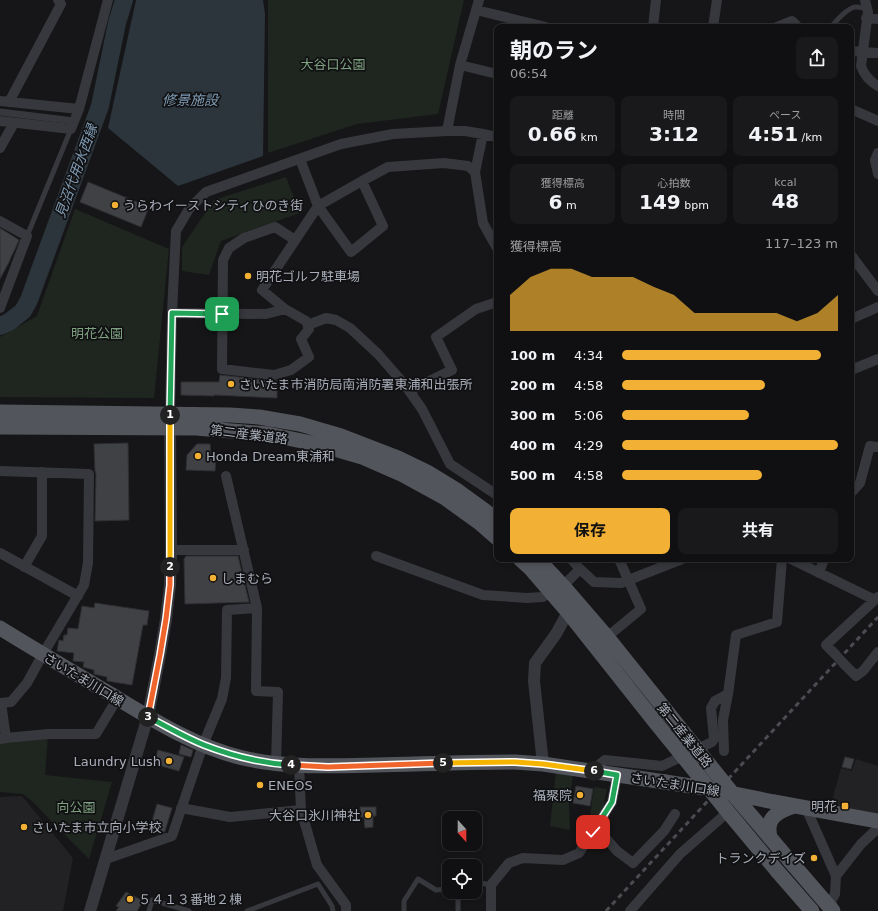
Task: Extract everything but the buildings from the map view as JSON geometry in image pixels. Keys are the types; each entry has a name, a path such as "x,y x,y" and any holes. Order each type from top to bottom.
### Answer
{"main road":[{"name":"第二産業道路","path":"0,412 170,422 196,428 268,434 321,445 362,457 403,475 446,498 494,535"},
{"name":"第二産業道路","path":"0,427 170,422 230,415 259,417 300,424 341,436 398,458 428,472 458,491 494,518"},
{"name":"第二産業道路","path":"524,562 557,589 607,637 732,793 834,911"},
{"name":"第二産業道路","path":"540,562 557,589 568,612 728,812 812,911"},
{"name":"さいたま川口線","path":"0,628 117,699 148,716 203,744 242,757 276,764 328,767 490,762 543,764 710,789 800,807 878,820"},
{"path":"770,837 768,827 774,816 779,812 800,807"}],"street":[{"path":"58,0 61,4 5,101 80,109"},
{"path":"72,125 80,109 108,0"},
{"path":"653,24 656,0"},
{"path":"713,24 717,0"},
{"path":"447,130 460,65 478,5 537,24"},
{"path":"866,9 878,19"},
{"path":"866,9 861,66 864,74 878,86"},
{"path":"784,24 792,21 795,24"},
{"path":"854,51 878,53"},
{"path":"460,65 494,73"},
{"path":"854,110 878,121"},
{"path":"0,112 72,125"},
{"path":"0,121 14,123 72,125"},
{"path":"0,148 14,123"},
{"path":"90,911 148,716 166,619 170,585 171,550 170,422 172,313 176,231 188,209 206,192 341,144 393,134 447,130 465,131 494,136"},
{"path":"483,134 475,172 483,223 494,243"},
{"path":"878,153 875,160 878,174"},
{"path":"300,159 318,206 350,252 383,226 362,181"},
{"path":"295,240 275,228 244,238 229,248 223,260 222,369 274,375 291,370 309,357 301,339 309,329 306,321 285,308 262,290 318,206 388,168 444,163 468,166 475,172"},
{"path":"0,221 27,236 0,308"},
{"path":"854,259 878,290"},
{"path":"409,391 452,370 436,337 476,309 494,303"},
{"path":"172,313 266,314 285,308"},
{"path":"854,318 878,308"},
{"path":"308,325 326,318 336,320 350,328 378,354 409,391 422,409 450,464 494,493"},
{"path":"854,369 878,359"},
{"path":"854,490 860,483 870,446 878,447"},
{"path":"0,471 89,474 88,562 84,585 43,654 28,683 12,702 0,703 3,738 48,734 96,734 117,699"},
{"path":"24,567 42,536 42,472"},
{"path":"226,476 257,608 256,691 278,692 276,764"},
{"path":"171,550 244,550"},
{"path":"0,553 78,596"},
{"path":"376,556 484,595 527,598 543,597 557,589 580,569"},
{"path":"574,562 594,582 621,583 674,562"},
{"path":"607,637 641,609 620,562"},
{"path":"724,751 722,720 728,694 736,635 777,622 782,562"},
{"path":"797,562 876,598 826,645 856,676 878,652"},
{"path":"819,573 823,562"},
{"path":"106,859 172,836 203,744 222,699 226,678 227,610 257,608"},
{"path":"543,764 534,681 536,663 556,634 568,612"},
{"path":"598,772 600,764 605,760 662,766 712,742 714,738 711,708 715,701 728,694"},
{"path":"299,765 301,810 317,865 346,905 346,911"},
{"path":"491,911 491,885 509,863 523,858 563,860 579,853 612,802 617,775"},
{"path":"800,807 836,876 835,894 831,901 834,911"},
{"path":"181,808 230,817 301,810"},
{"path":"630,911 680,854 728,812"},
{"path":"596,827 617,851 633,863 664,831 675,814"},
{"path":"836,876 861,844 877,829 878,820"}],"lane":[{"path":"834,24 847,11 855,7 866,9"},
{"path":"27,236 72,125"},
{"path":"404,911 404,901 418,879 436,890 442,890"},
{"path":"482,883 491,885"},
{"path":"247,911 318,884 332,906 333,911"},
{"path":"458,899 458,911"},
{"path":"149,911 152,900 189,911"}],"shaded area":[{"path":"856,759 878,766 878,814 831,804 841,768 852,771"},
{"name":"さいたま市立向小学校","path":"22,796 73,858 63,911 0,911 0,797"}],"green space":[{"name":"大谷口公園","path":"268,0 464,0 438,114 357,124 268,153"},
{"path":"286,177 300,213 221,241 209,275 182,271 182,247 214,200"},
{"name":"明花公園","path":"75,209 169,249 154,398 0,397 0,337 37,316"},
{"name":"向公園","path":"48,736 45,775 112,782 89,859 33,802 23,794 0,792 0,743"},
{"path":"556,771 573,775 569,804 570,830 550,826"},
{"path":"594,787 607,789 603,809 586,833 583,832 586,815 590,816"}],"water":[{"name":"修景施設","path":"136,0 263,0 265,14 263,156 178,186 108,128"}],"waterway":[{"name":"見沼代用水西縁","path":"0,326 9,322 23,311 29,300 100,106 117,23 124,0"}],"railway":[{"path":"606,911 878,617"}],"place":[{"name":"うらわイーストシティひのき街","path":"115,205"},
{"name":"明花ゴルフ駐車場","path":"248,276"},
{"name":"さいたま市消防局南消防署東浦和出張所","path":"231,384"},
{"name":"Honda Dream東浦和","path":"198,456"},
{"name":"しまむら","path":"213,578"},
{"name":"Laundry Lush","path":"169,761"},
{"name":"ENEOS","path":"260,785"},
{"name":"福聚院","path":"580,795"},
{"name":"明花","path":"845,806"},
{"name":"大谷口氷川神社","path":"368,815"},
{"name":"さいたま市立向小学校","path":"24,827"},
{"name":"トランクデイズ","path":"814,858"},
{"name":"５４１３番地２棟","path":"130,899"}],"route":[{"path":"222,314 172,313 170,414 170,585 160,655 148,716 190,738 226,753 276,764 328,767 515,762 543,764 617,775 612,802 593,832"}]}
